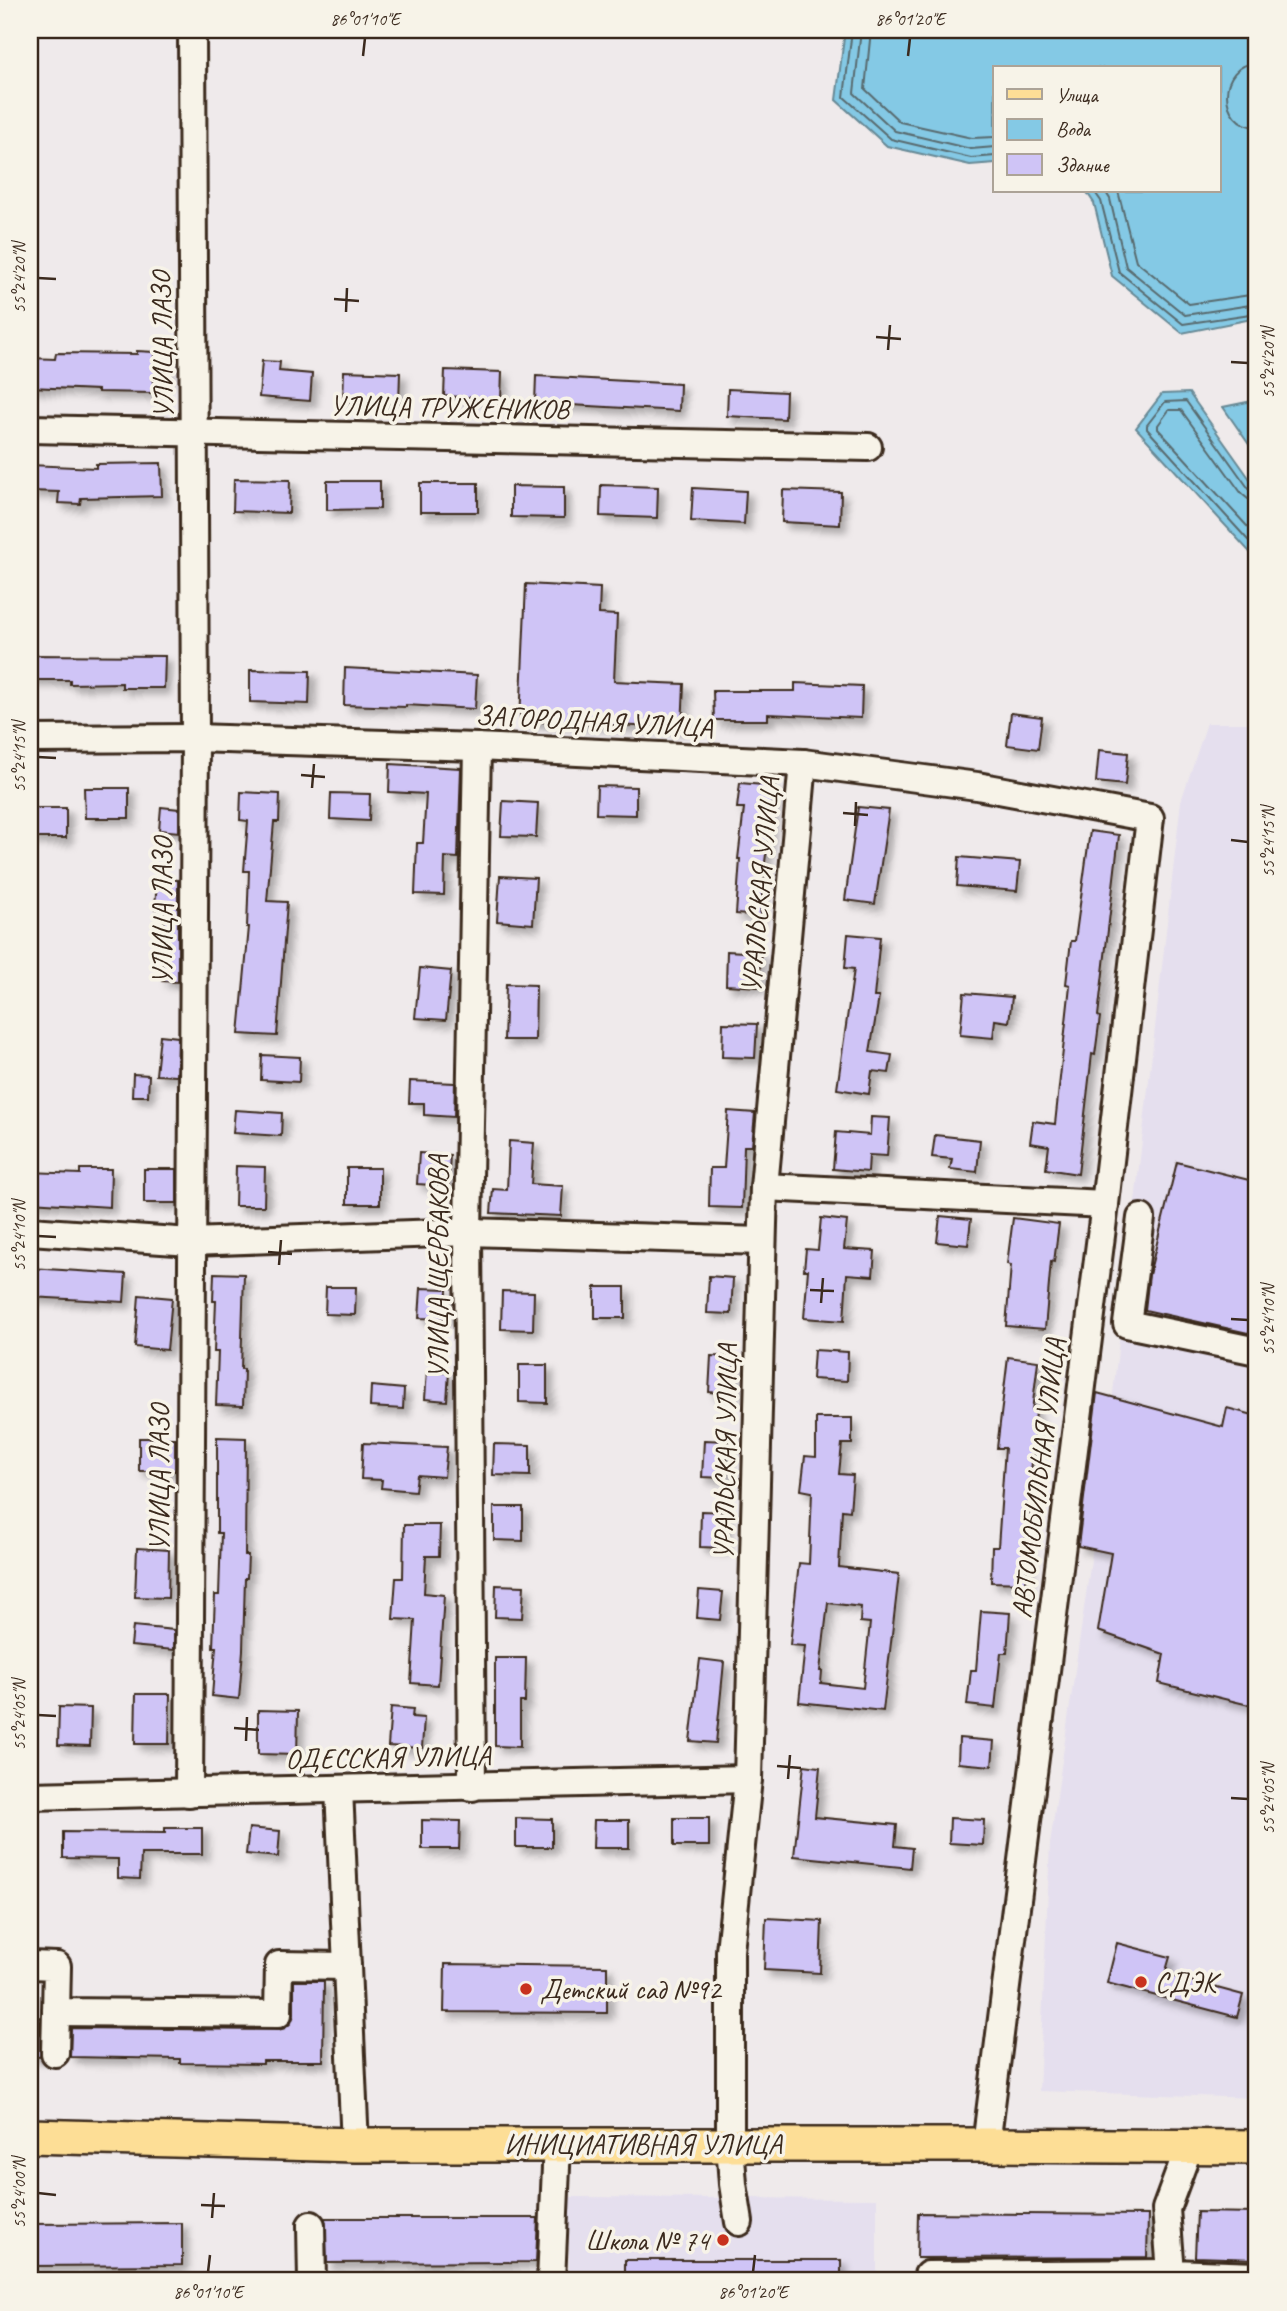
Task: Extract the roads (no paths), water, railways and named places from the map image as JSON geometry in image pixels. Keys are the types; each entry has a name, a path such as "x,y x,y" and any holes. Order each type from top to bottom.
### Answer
{"main road":[{"name":"ИНИЦИАТИВНАЯ УЛИЦА","path":"30,2136 355,2145 1189,2147 1256,2139"}],"street":[{"name":"УЛИЦА ЛАЗО","path":"189,1793 195,738 192,30"},
{"name":"УЛИЦА ТРУЖЕНИКОВ","path":"30,429 868,447"},
{"name":"ЗАГОРОДНАЯ УЛИЦА","path":"30,739 195,738 477,747 803,763 977,786 1150,818"},
{"name":"УЛИЦА ЩЕРБАКОВА","path":"472,1787 468,1232 477,747"},
{"name":"УРАЛЬСКАЯ УЛИЦА","path":"739,2222 730,2144 730,1951 748,1779 761,1241 803,763"},
{"name":"АВТОМОБИЛЬНАЯ УЛИЦА","path":"986,2145 1105,1204 1150,818"},
{"path":"764,1187 1105,1204"},
{"path":"1140,1218 1126,1324 1257,1351"},
{"path":"30,1231 191,1242 468,1232 761,1241"},
{"name":"ОДЕССКАЯ УЛИЦА","path":"30,1796 748,1779"},
{"path":"339,1789 355,2145"},
{"path":"30,1965 57,1966 55,2053"},
{"path":"56,2012 278,2014 279,1965 347,1966"},
{"path":"551,2281 557,2144"},
{"path":"1171,2273 1166,2209 1189,2147"},
{"path":"311,2225 312,2281"},
{"path":"928,2275 1171,2273 1257,2276"}],"water":[{"path":"845,30 1257,30 1257,83 1252,95 1257,107 1257,318 1182,333 1112,276 1094,203 1087,192 1220,192 1220,66 993,66 993,163 970,165 887,146 836,100"},
{"path":"1189,393 1257,489 1257,560 1136,428 1162,394"},
{"path":"1257,400 1257,456 1223,407"}],"place":[{"name":"СДЭК","path":"1141,1982"},
{"name":"Детский сад №92","path":"526,1989"},
{"name":"Школа № 74","path":"723,2240"}]}
